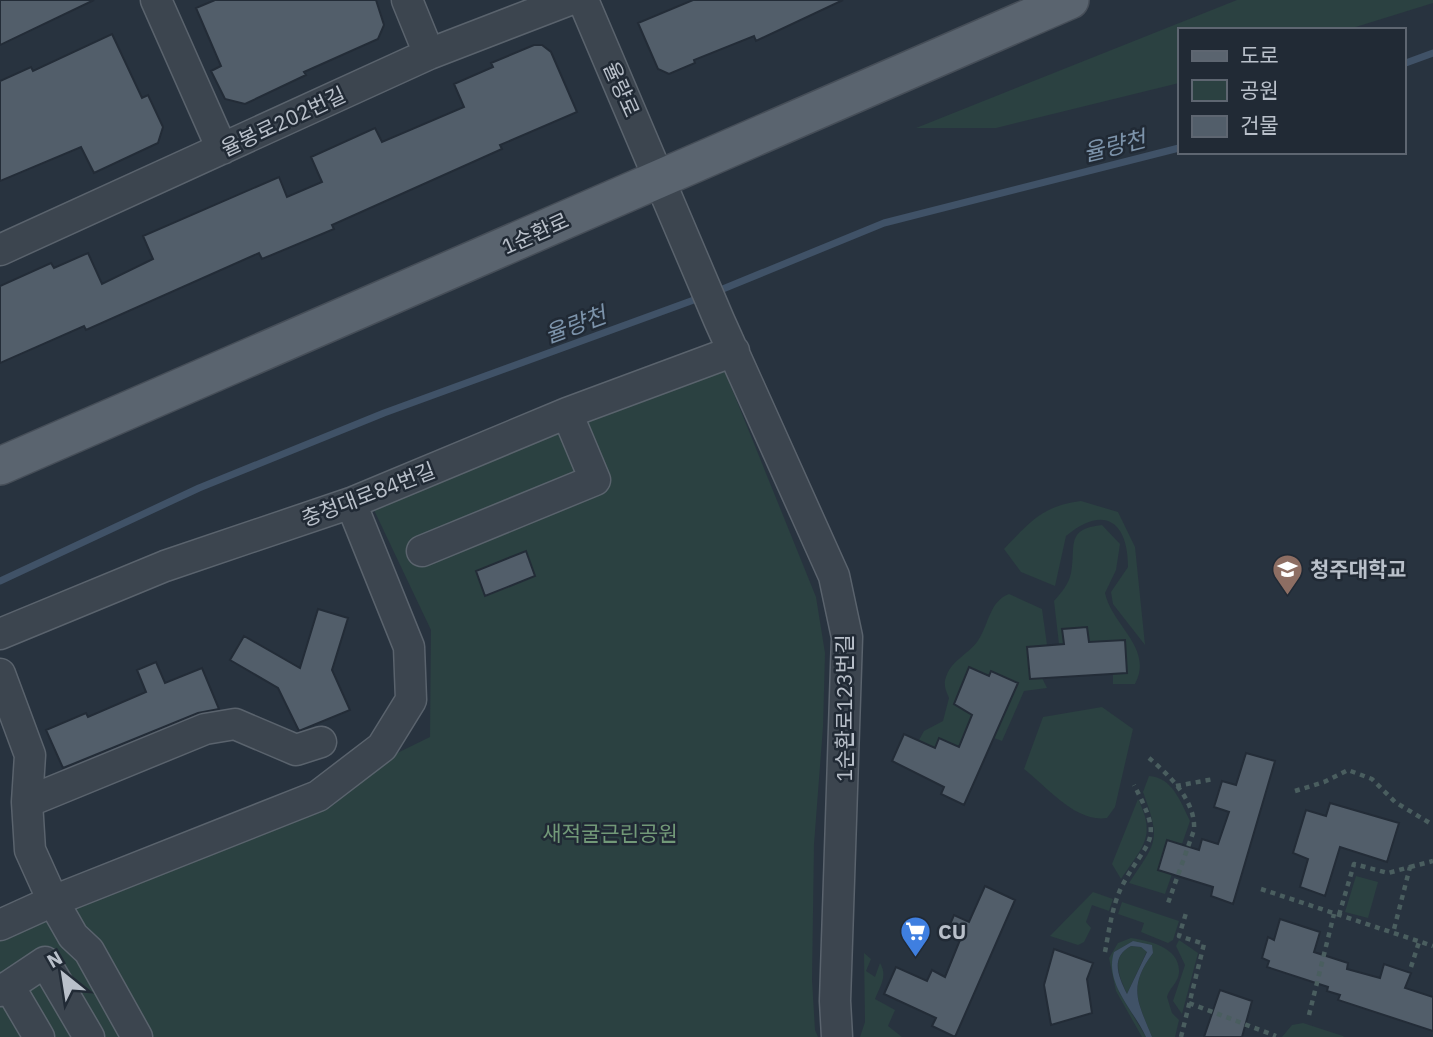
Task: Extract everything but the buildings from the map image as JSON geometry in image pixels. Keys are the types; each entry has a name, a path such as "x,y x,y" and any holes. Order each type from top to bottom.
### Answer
{"main road":[{"name":"1순환로","path":"0,466 1070,0"}],"street":[{"path":"156,0 222,149"},
{"path":"407,0 429,54"},
{"name":"율봉로202번길","path":"0,250 429,54 569,0"},
{"name":"율량로","path":"583,0 677,222"},
{"name":"1순환로123번길","path":"677,222 834,576 847,637 835,1001 837,1037"},
{"name":"충청대로84번길","path":"0,634 165,566 351,503 567,413 734,351"},
{"path":"422,551 596,480 567,413"},
{"path":"0,925 53,901 318,796 382,747 411,700 409,647 351,503"},
{"path":"0,674 30,755 27,802 30,850 53,901 73,936 89,951 135,1036"},
{"path":"27,802 205,729 235,724 296,750 321,742"},
{"path":"39,1037 5,988 45,962 89,1037"}],"path":[{"path":"1149,758 1176,786 1195,818 1194,830 1167,906"},
{"path":"1295,791 1324,782 1348,769 1362,773 1395,803 1433,825"},
{"path":"1176,786 1214,779"},
{"path":"1105,952 1120,891 1152,839 1153,826 1134,785"},
{"path":"1308,1015 1336,914 1354,864 1388,873 1433,861"},
{"path":"1393,933 1410,867"},
{"path":"1261,889 1433,946"},
{"path":"1181,1037 1204,944 1179,936 1186,913"},
{"path":"1411,967 1419,942"},
{"path":"1189,1003 1276,1036"}],"green space":[{"path":"1237,0 1433,0 1433,3 1352,28 1178,28 1178,83 996,128 916,128"},
{"name":"새적굴근린공원","path":"721,362 816,597 825,653 823,727 814,844 812,980 815,1030 818,1037 0,1037 0,938 333,805 387,758 430,737 431,630 374,510"},
{"path":"1081,501 1118,512 1135,547 1145,645 1113,604 1111,592 1128,567 1124,538 1111,522 1091,521 1066,536 1055,586 1021,572 1004,549 1046,511"},
{"path":"1102,525 1120,544 1116,570 1105,593 1115,616 1136,648 1139,671 1135,684 1113,684 1113,674 1127,673 1125,640 1059,644 1054,601 1070,577 1074,540 1082,530"},
{"path":"1009,594 1042,609 1047,645 1027,647 1047,688 1024,691 1002,741 994,738 1015,690 1011,680 992,671 989,676 970,667 954,704 972,715 959,747 940,738 935,748 919,740 924,731 943,721 949,698 945,683 949,671 975,644 994,607"},
{"path":"1102,707 1133,729 1115,807 1107,818 1095,818 1062,802 1024,769 1043,717"},
{"path":"1149,776 1157,777 1170,786 1190,821 1182,844 1167,840 1172,874 1165,894 1129,883 1146,858 1153,840 1152,821 1143,792"},
{"path":"1138,799 1144,812 1147,833 1141,850 1121,879 1112,864"},
{"path":"1356,876 1378,882 1368,918 1345,912"},
{"path":"1093,892 1113,899 1109,911 1092,905 1086,922 1091,928 1084,942 1078,945 1050,936"},
{"path":"1122,902 1179,921 1173,940 1168,943 1141,932 1144,923 1118,914"},
{"path":"1131,938 1162,947 1169,951 1178,963 1179,976 1167,997 1172,1013 1179,1020 1175,1037 1152,1037 1139,1004 1138,986 1145,965 1153,953 1133,941 1114,952 1119,992 1146,1037 1142,1037 1116,991 1109,958 1118,943"},
{"path":"1179,940 1198,953 1182,1014 1173,1001 1185,965 1176,946"},
{"path":"1131,946 1147,951 1127,994 1119,974 1118,961 1124,950"},
{"path":"864,953 871,959 866,971 875,977 880,963 882,981 875,999 895,1010 888,1026 902,1037 860,1037 865,1022"},
{"path":"1303,1023 1344,1037 1282,1037 1292,1025"}],"water":[{"path":"1133,941 1152,945 1153,953 1140,976 1138,995 1152,1037 1146,1037 1117,986 1112,964 1114,952","holes":["1131,946 1141,947 1147,952 1127,994 1119,974 1118,961 1124,950"]}],"waterway":[{"name":"율량천","path":"1405,63 1433,53"},
{"name":"율량천","path":"713,293 884,223 1178,148"},
{"name":"율량천","path":"0,581 199,488 384,413 702,297"}],"place":[{"name":"청주대학교","path":"1287,596"},
{"name":"CU","path":"915,958"}]}
